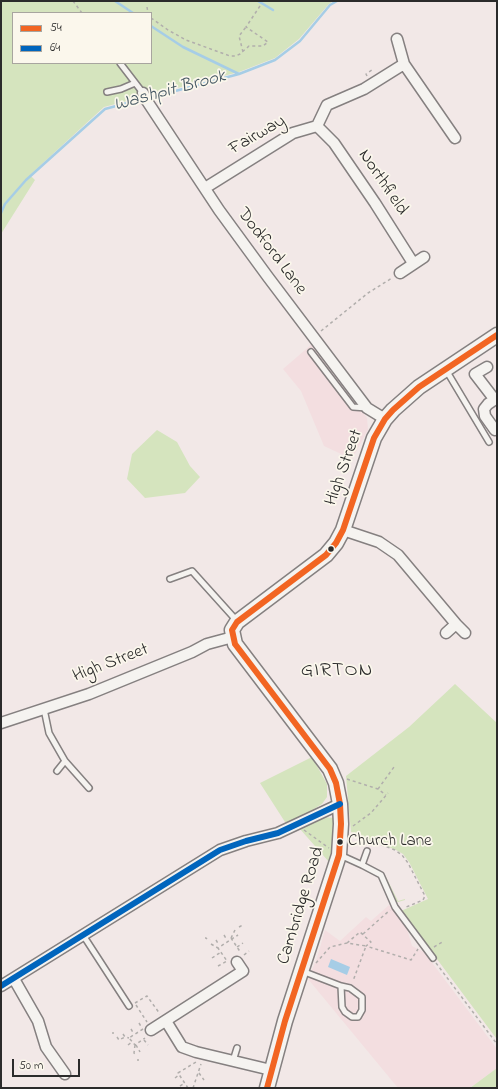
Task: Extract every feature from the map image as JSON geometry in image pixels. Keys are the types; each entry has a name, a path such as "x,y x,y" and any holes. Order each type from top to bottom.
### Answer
{"street":[{"path":"397,39 404,64 456,138"},
{"path":"317,126 326,105 364,89 404,64"},
{"name":"Dodford Lane","path":"145,97 219,210 368,408 385,419"},
{"name":"Fairway","path":"205,188 293,133 317,126"},
{"name":"Northfield","path":"317,126 338,149 375,203 413,263"},
{"path":"400,273 424,257"},
{"name":"High Street","path":"237,622 326,556 336,543 343,530 374,438 385,419 393,410 419,387 497,335"},
{"path":"487,368 475,374 496,399 488,404 484,409 485,416 495,430"},
{"path":"343,530 379,542 398,555 465,633"},
{"path":"233,637 232,630 237,622"},
{"path":"446,633 456,624"},
{"name":"High Street","path":"1,723 89,694 192,652 207,644 233,637"},
{"name":"Cambridge Road","path":"233,637 235,644 330,769 336,783 340,804 341,824 336,853 266,1088"},
{"path":"1,986 220,850 246,841 278,833 340,804"},
{"path":"147,1030 166,1020 243,971 237,962"},
{"path":"14,979 38,1021 46,1047 65,1074"},
{"path":"166,1020 182,1047 196,1052 271,1070"}],"lane":[{"path":"121,64 145,97"},
{"path":"107,92 121,89 135,83"},
{"path":"311,352 354,407 368,408"},
{"path":"446,369 490,442"},
{"path":"170,579 192,571 237,622"},
{"path":"44,709 49,733 66,761 89,788"},
{"path":"57,771 66,761"},
{"path":"362,864 366,851"},
{"path":"336,853 362,864 381,875 398,910 433,958"},
{"path":"83,935 129,1006"},
{"path":"302,971 340,986 350,988 362,997 362,1010 358,1017 352,1016 345,1012 342,1006 340,986"},
{"path":"233,1061 237,1048"}],"path":[{"path":"73,1 81,12"},
{"path":"242,52 239,36 260,6"},
{"path":"147,7 148,12"},
{"path":"152,19 179,36 230,56 236,56 249,46 263,46 268,42 246,27"},
{"path":"315,337 368,293 400,273"},
{"path":"378,789 394,767"},
{"path":"336,783 347,779 378,789 387,794 371,813 350,827"},
{"path":"296,825 336,853"},
{"path":"349,832 387,846 402,854 408,862 426,896 423,900 398,910"},
{"path":"363,934 390,909"},
{"path":"233,931 232,938 242,956 249,951"},
{"path":"347,943 360,932 371,942 366,946 350,988"},
{"path":"224,935 228,941"},
{"path":"219,947 238,935"},
{"path":"216,940 227,961 218,966"},
{"path":"428,951 444,941"},
{"path":"237,948 244,943"},
{"path":"317,964 330,947 347,943 366,946 411,960 421,943"},
{"path":"211,944 219,947"},
{"path":"212,958 221,952"},
{"path":"433,958 497,1044"},
{"path":"129,1006 135,1004 147,1022 147,1030"},
{"path":"136,1055 133,1053 135,1045 153,1034 138,1023"},
{"path":"130,1029 134,1034"},
{"path":"129,1038 134,1034 147,1030"},
{"path":"117,1037 118,1040 125,1037 129,1038 140,1052"},
{"path":"144,1039 148,1045"},
{"path":"128,1045 132,1042"},
{"path":"193,1088 202,1061"},
{"path":"175,1078 179,1075 178,1073 197,1062"},
{"path":"198,1072 204,1080"},
{"path":"179,1075 188,1088"},
{"path":"180,1086 185,1083"},
{"path":"194,1084 197,1088"}],"shaded area":[{"path":"312,344 367,418 368,430 352,459 324,446 301,391 283,369"},
{"path":"389,905 407,929 412,946 424,952 497,1049 497,1068 470,1088 398,1088 308,979 317,958 325,930 340,941 366,917 371,921"}],"green space":[{"path":"1,1 333,1 299,39 275,58 239,72 104,107 30,175 35,180 1,234"},
{"path":"157,430 177,442 190,466 200,477 185,493 145,498 127,479 132,454"},
{"path":"455,684 497,723 496,1038 401,911 428,899 409,862 403,854 396,850 351,832 346,776 409,727"},
{"path":"312,757 327,784 327,797 322,804 291,823 285,822 260,783"},
{"path":"323,817 335,818 334,840 329,862 300,829"},
{"path":"367,864 384,873 398,901 405,900 398,902 396,901 384,874"},
{"path":"497,1068 497,1088 470,1088"}],"water":[{"path":"331,959 350,967 347,975 328,967"}],"waterway":[{"path":"115,1 132,12"},
{"path":"258,1 273,10"},
{"path":"152,27 183,47 239,74 275,60 300,41 330,5 337,1"},
{"name":"Washpit Brook","path":"149,98 239,74"},
{"name":"Washpit Brook","path":"1,213 5,204 26,180 105,109 142,99"}],"transit line":[{"name":"54","path":"267,1088 285,1021 339,855 341,824 340,804 336,783 330,769 235,644 232,630 237,622 326,555 336,543 343,530 374,438 385,419 393,410 419,387 497,335"},
{"name":"64","path":"1,986 220,850 246,841 278,833 340,804"}],"place":[{"name":"Church Lane","path":"340,842"}],"district":[{"name":"GIRTON","path":"337,672"}]}
